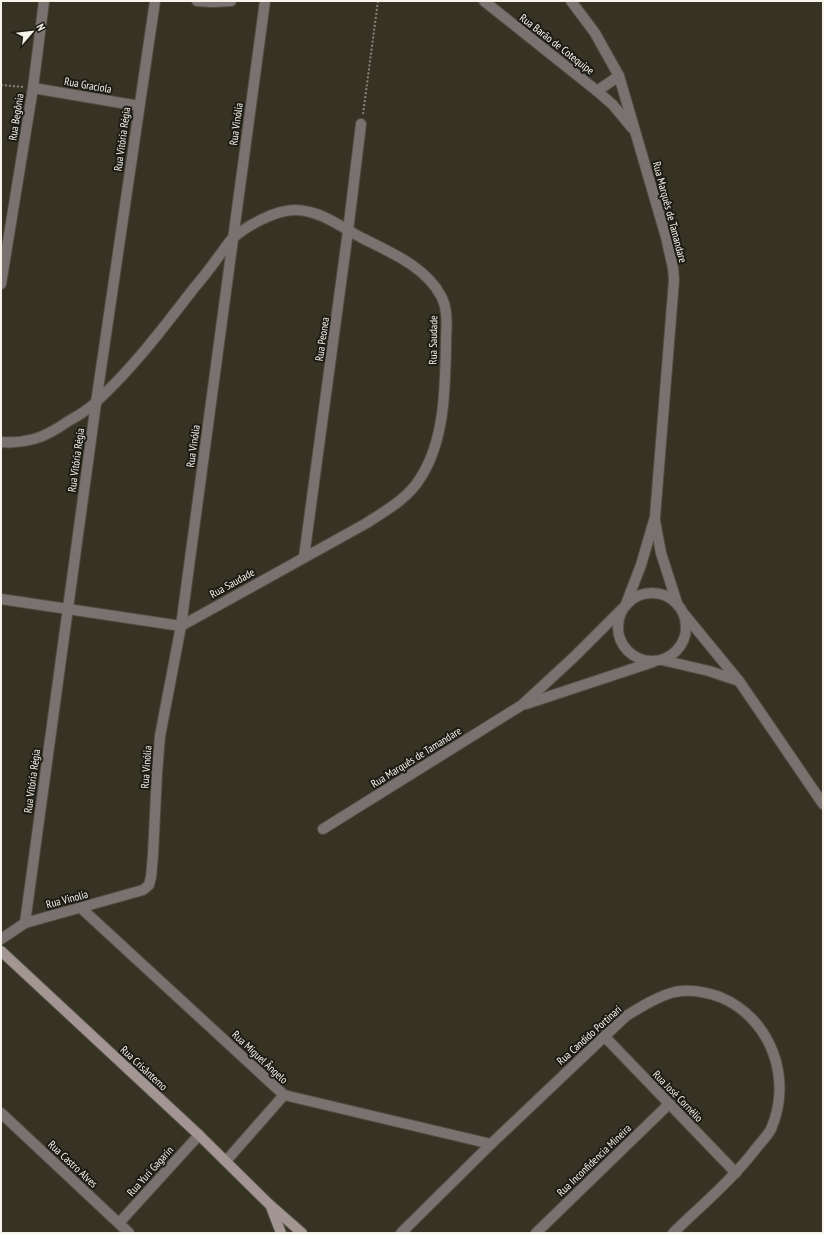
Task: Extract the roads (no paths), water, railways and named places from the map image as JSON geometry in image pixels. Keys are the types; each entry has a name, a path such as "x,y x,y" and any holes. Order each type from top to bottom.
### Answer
{"main road":[{"name":"Rua Crisântemo","path":"1,951 199,1135 269,1204 302,1233"},
{"name":"Rua Crisântemo","path":"269,1204 281,1233"}],"street":[{"name":"Rua Begônia","path":"1,284 33,88 44,1"},
{"name":"Rua Vitória Régia","path":"25,923 67,610 154,1"},
{"path":"197,1 231,1"},
{"name":"Rua Vinólia","path":"143,890 149,885 151,877 154,855 160,736 181,626 265,1"},
{"name":"Rua Barão de Cotequipe","path":"484,1 598,91 613,105 635,132"},
{"name":"Rua Marquês de Tamandare","path":"322,829 522,705 574,657 625,606 641,565 655,517 674,268 619,76 595,33 571,1"},
{"name":"Rua Barão de Cotequipe","path":"598,91 619,76"},
{"name":"Rua Graciola","path":"33,88 138,106"},
{"name":"Rua Peonea","path":"304,557 361,124"},
{"name":"Rua Saudade","path":"1,442 15,443 35,439 56,429 96,403 164,328 232,239 244,230 270,216 281,212 304,210 327,218 348,231 395,255 428,278 441,294 444,303 446,312 446,359 441,420 436,440 429,463 413,490 365,524 181,626"},
{"name":"Rua Marquês de Tamandare","path":"655,517 661,553 677,603"},
{"path":"739,681 709,671 659,660 646,660 636,656 627,650 621,640 618,630 619,618 625,606 633,598 652,592 666,595 677,603 684,614 739,681 823,804"},
{"path":"1,599 181,626"},
{"path":"659,660 676,652 683,642 686,630 684,614"},
{"name":"Rua Marquês de Tamandare","path":"522,705 590,684 659,660"},
{"name":"Rua Vinolia","path":"1,939 25,923 143,890"},
{"name":"Rua Miguel Ângelo","path":"81,908 284,1095 491,1144"},
{"name":"Rua Candido Portinari","path":"401,1233 491,1144 626,1016 647,1003 675,992 695,991 713,994 732,1002 751,1017 765,1034 774,1055 780,1091 777,1110 770,1130 753,1153 736,1173 674,1233"},
{"name":"Rua José Cornélio","path":"604,1036 736,1173"},
{"path":"226,1161 284,1095"},
{"name":"Rua Inconfidencia Mineira","path":"536,1233 669,1104"},
{"name":"Rua Castro Alves","path":"1,1113 129,1233"},
{"name":"Rua Yuri Gagarin","path":"119,1223 199,1135"}]}
